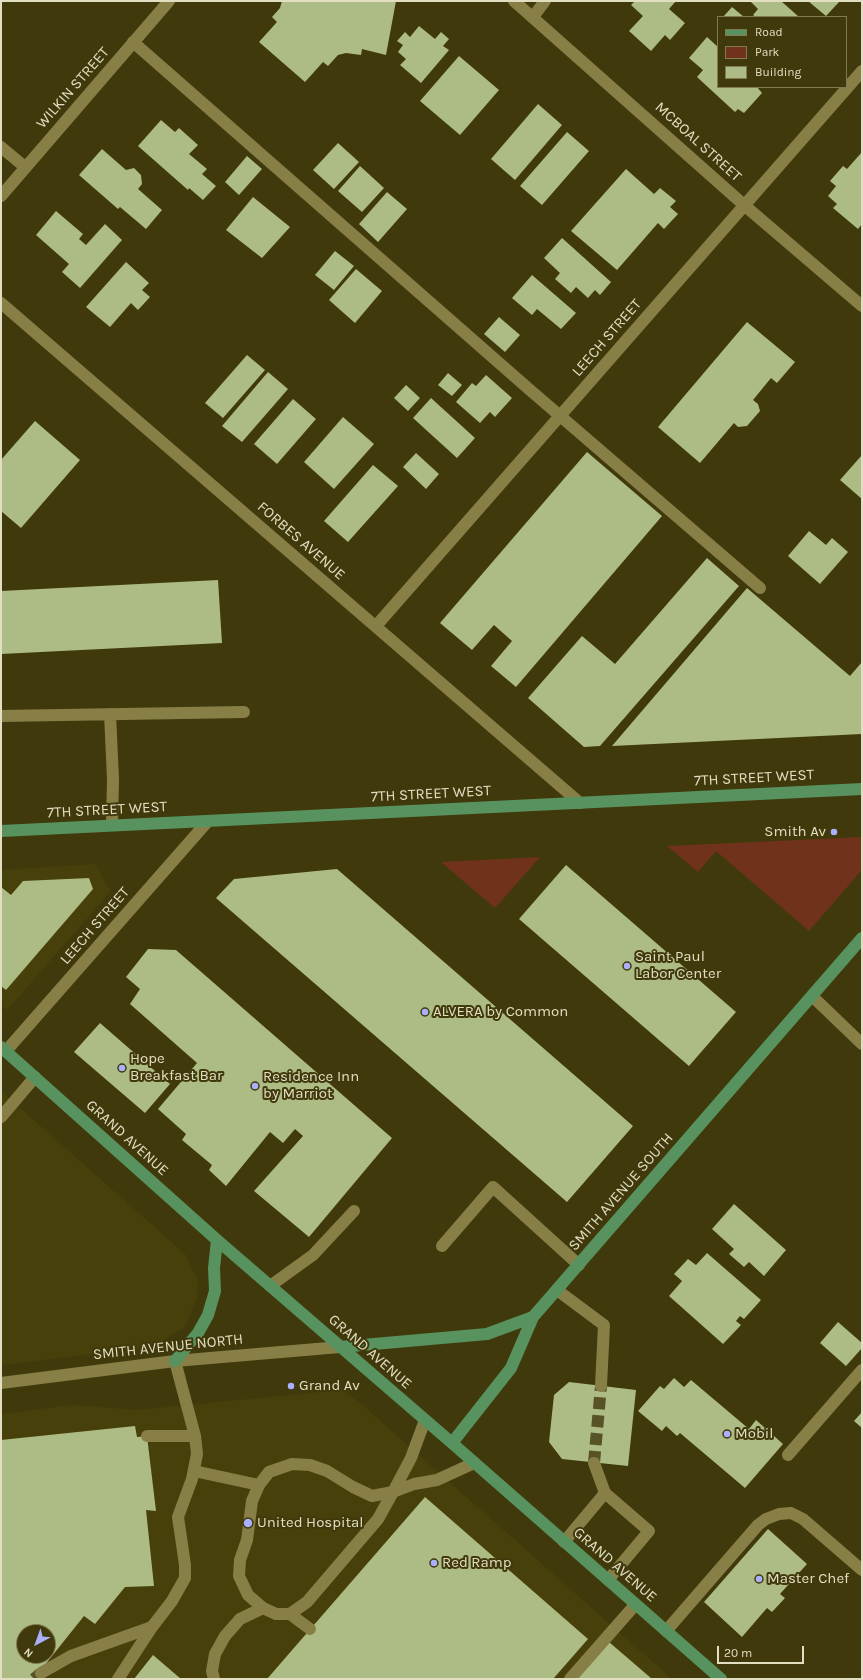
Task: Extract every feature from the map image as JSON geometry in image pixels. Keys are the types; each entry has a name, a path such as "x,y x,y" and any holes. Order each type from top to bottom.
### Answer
{"main road":[{"name":"7TH STREET WEST","path":"1,831 862,789"},
{"name":"SMITH AVENUE SOUTH","path":"340,1347 487,1334 533,1317 862,938"},
{"name":"GRAND AVENUE","path":"3,1049 217,1240 452,1443 721,1679"},
{"path":"175,1361 198,1333 208,1316 215,1291 214,1268 217,1240"},
{"path":"452,1443 511,1368 533,1317"}],"street":[{"name":"WILKIN STREET","path":"1,196 169,1"},
{"name":"MCBOAL STREET","path":"514,1 862,306"},
{"path":"533,17 546,1"},
{"path":"133,42 560,416 760,588"},
{"name":"LEECH STREET","path":"847,88 862,71"},
{"name":"LEECH STREET","path":"376,626 847,88"},
{"path":"1,147 25,167"},
{"name":"FORBES AVENUE","path":"1,303 580,802"},
{"path":"1,716 244,712"},
{"path":"110,714 113,779 112,826"},
{"name":"LEECH STREET","path":"3,1049 208,821"},
{"path":"812,996 862,1044"},
{"path":"1,1117 34,1077"},
{"path":"442,1246 493,1187 579,1265"},
{"path":"270,1286 316,1252 354,1211"},
{"path":"557,1290 604,1325 601,1386"},
{"name":"SMITH AVENUE NORTH","path":"1,1383 175,1361 340,1347"},
{"path":"118,1679 152,1627 172,1601 185,1578 185,1565 178,1517 194,1471 197,1454 195,1436 175,1361"},
{"path":"788,1455 862,1370"},
{"path":"425,1420 411,1458 393,1492 378,1519 307,1602 290,1614 276,1614 263,1608 248,1595 239,1576 240,1560 247,1540 252,1501 259,1485 269,1472 292,1464 310,1464 327,1471 353,1487 372,1496 393,1492 414,1484 437,1480 474,1463"},
{"path":"147,1436 195,1436"},
{"path":"594,1463 606,1493 650,1531 608,1580"},
{"path":"194,1471 259,1485"},
{"path":"564,1542 606,1493"},
{"path":"666,1631 758,1525 766,1519 779,1514 790,1513 803,1519 862,1570"},
{"path":"570,1679 635,1605"},
{"path":"214,1679 212,1672 215,1654 225,1636 240,1619 263,1608"},
{"path":"290,1614 310,1629"},
{"path":"41,1673 71,1656 152,1627"}],"shaded area":[{"path":"95,864 111,891 7,1010 1,1005 1,870"},
{"path":"1,1091 185,1254 198,1281 197,1298 186,1326 152,1347 1,1365"},
{"name":"United Hospital","path":"342,1390 359,1402 672,1679 1,1679 1,1414 72,1405 136,1410"}],"green space":[{"path":"862,837 862,870 809,931 716,851 698,872 667,846"},
{"path":"540,857 495,908 441,862"}],"building":[{"path":"282,1 396,1 386,55 362,49 361,55 346,53 338,55 328,66 323,62 305,82 259,42 277,22 272,17 280,8"},
{"path":"635,1 676,1 669,9 685,23 670,40 665,35 651,51 629,31 643,16 631,5"},
{"path":"750,1 781,1 798,16 754,16 753,15 758,9"},
{"path":"808,1 840,1 826,16"},
{"path":"732,7 743,16 724,16"},
{"path":"419,26 435,39 441,32 449,39 443,46 449,50 421,83 400,65 406,59 398,52 403,45 397,41 405,32 410,37"},
{"path":"707,37 717,46 717,88 758,88 762,93 744,113 738,109 735,112 697,77 703,70 689,58"},
{"path":"459,56 499,90 460,135 420,101"},
{"path":"538,104 562,125 515,180 491,159"},
{"path":"161,120 175,132 179,128 198,145 189,154 207,169 202,174 216,186 203,200 189,188 188,190 138,146"},
{"path":"567,132 589,151 542,205 520,186"},
{"path":"338,143 359,162 334,189 313,170"},
{"path":"102,149 126,170 134,168 141,175 142,184 138,189 162,210 146,229 120,207 118,209 79,175"},
{"path":"862,152 862,224 858,229 833,208 837,204 828,196 836,186 830,181 843,166 847,169"},
{"path":"247,156 262,169 239,195 225,182"},
{"path":"360,166 384,188 362,212 338,191"},
{"path":"626,169 654,194 660,188 676,201 670,207 678,214 664,229 658,223 617,270 571,231"},
{"path":"387,192 407,209 378,242 359,224"},
{"path":"253,197 290,227 262,258 226,230"},
{"path":"56,211 83,234 79,239 86,245 105,224 122,240 80,288 62,272 69,264 36,235"},
{"path":"562,238 611,282 600,295 595,290 588,298 576,287 571,293 555,279 560,273 544,258"},
{"path":"335,251 354,266 334,290 315,275"},
{"path":"126,262 149,283 142,290 150,297 138,310 131,303 110,327 86,307"},
{"path":"356,269 382,291 355,323 329,300"},
{"path":"532,275 576,313 561,329 537,309 532,315 512,298"},
{"path":"499,317 520,335 505,352 484,334"},
{"path":"747,322 795,362 777,383 771,378 753,400 758,404 760,411 747,426 738,427 734,423 700,463 658,427"},
{"path":"247,355 265,370 223,418 205,403"},
{"path":"268,372 288,389 242,442 222,426"},
{"path":"448,373 462,385 452,396 438,385"},
{"path":"486,375 512,398 495,417 490,412 480,423 456,402 472,383 476,386"},
{"path":"406,385 420,398 408,411 394,398"},
{"path":"431,398 475,438 457,458 413,418"},
{"path":"293,399 316,419 277,464 254,444"},
{"path":"343,417 374,444 334,489 304,462"},
{"path":"35,421 80,460 21,528 1,511 1,460"},
{"path":"587,452 662,516 516,687 491,666 512,641 494,625 472,650 440,623"},
{"path":"416,453 439,474 426,489 403,467"},
{"path":"862,455 862,499 840,480"},
{"path":"373,465 398,486 348,542 324,521"},
{"path":"809,531 826,545 832,538 848,552 820,584 788,556"},
{"path":"707,558 739,586 600,746 584,747 528,698 582,636 615,664"},
{"path":"218,580 222,643 1,654 1,591"},
{"path":"747,588 850,676 862,662 862,734 612,746"},
{"name":"Saint Paul Labor Center","path":"566,865 736,1012 689,1066 519,919"},
{"name":"ALVERA by Common","path":"337,869 633,1126 567,1202 216,898 234,879"},
{"path":"89,878 93,889 6,990 1,986 1,887 11,895 23,881"},
{"name":"Residence Inn by Marriot","path":"148,949 176,950 392,1138 309,1237 254,1191 303,1136 295,1129 283,1143 270,1132 226,1186 209,1170 212,1165 182,1140 186,1134 158,1109 197,1063 130,1004 140,989 126,977"},
{"name":"Hope Breakfast Bar","path":"100,1023 170,1084 145,1113 74,1052"},
{"path":"734,1204 786,1250 764,1276 749,1262 744,1267 729,1254 734,1249 712,1229"},
{"path":"707,1253 761,1300 744,1319 740,1316 736,1321 741,1325 723,1344 669,1296 682,1281 674,1274 688,1259 696,1265"},
{"path":"838,1322 862,1343 862,1348 846,1366 820,1343"},
{"name":"Mobil","path":"674,1378 684,1387 691,1380 749,1429 756,1420 783,1444 745,1488 680,1433 677,1436 666,1426 662,1431 638,1411 660,1386 664,1389"},
{"path":"569,1382 636,1390 628,1466 562,1459 549,1442 554,1395"},
{"path":"862,1412 862,1428 854,1421"},
{"path":"135,1426 137,1437 147,1436 156,1511 146,1510 154,1586 125,1587 95,1624 84,1616 56,1651 56,1624 16,1624 16,1664 46,1664 38,1679 1,1679 1,1440"},
{"name":"Red Ramp","path":"425,1497 588,1639 553,1679 267,1679"},
{"name":"Master Chef","path":"768,1529 807,1564 780,1594 785,1598 772,1612 767,1608 742,1637 704,1602"},
{"path":"609,1642 652,1679 577,1679"},
{"path":"153,1655 181,1679 134,1679"}],"tunnel":[{"path":"594,1463 601,1386"},
{"path":"34,1679 41,1673"}],"place":[{"name":"Smith Av","path":"834,832"},
{"name":"Saint Paul Labor Center","path":"627,966"},
{"name":"ALVERA by Common","path":"425,1012"},
{"name":"Hope Breakfast Bar","path":"122,1068"},
{"name":"Residence Inn by Marriot","path":"255,1086"},
{"name":"Grand Av","path":"291,1386"},
{"name":"Mobil","path":"727,1434"},
{"name":"United Hospital","path":"248,1523"},
{"name":"Red Ramp","path":"434,1563"},
{"name":"Master Chef","path":"759,1579"}]}
